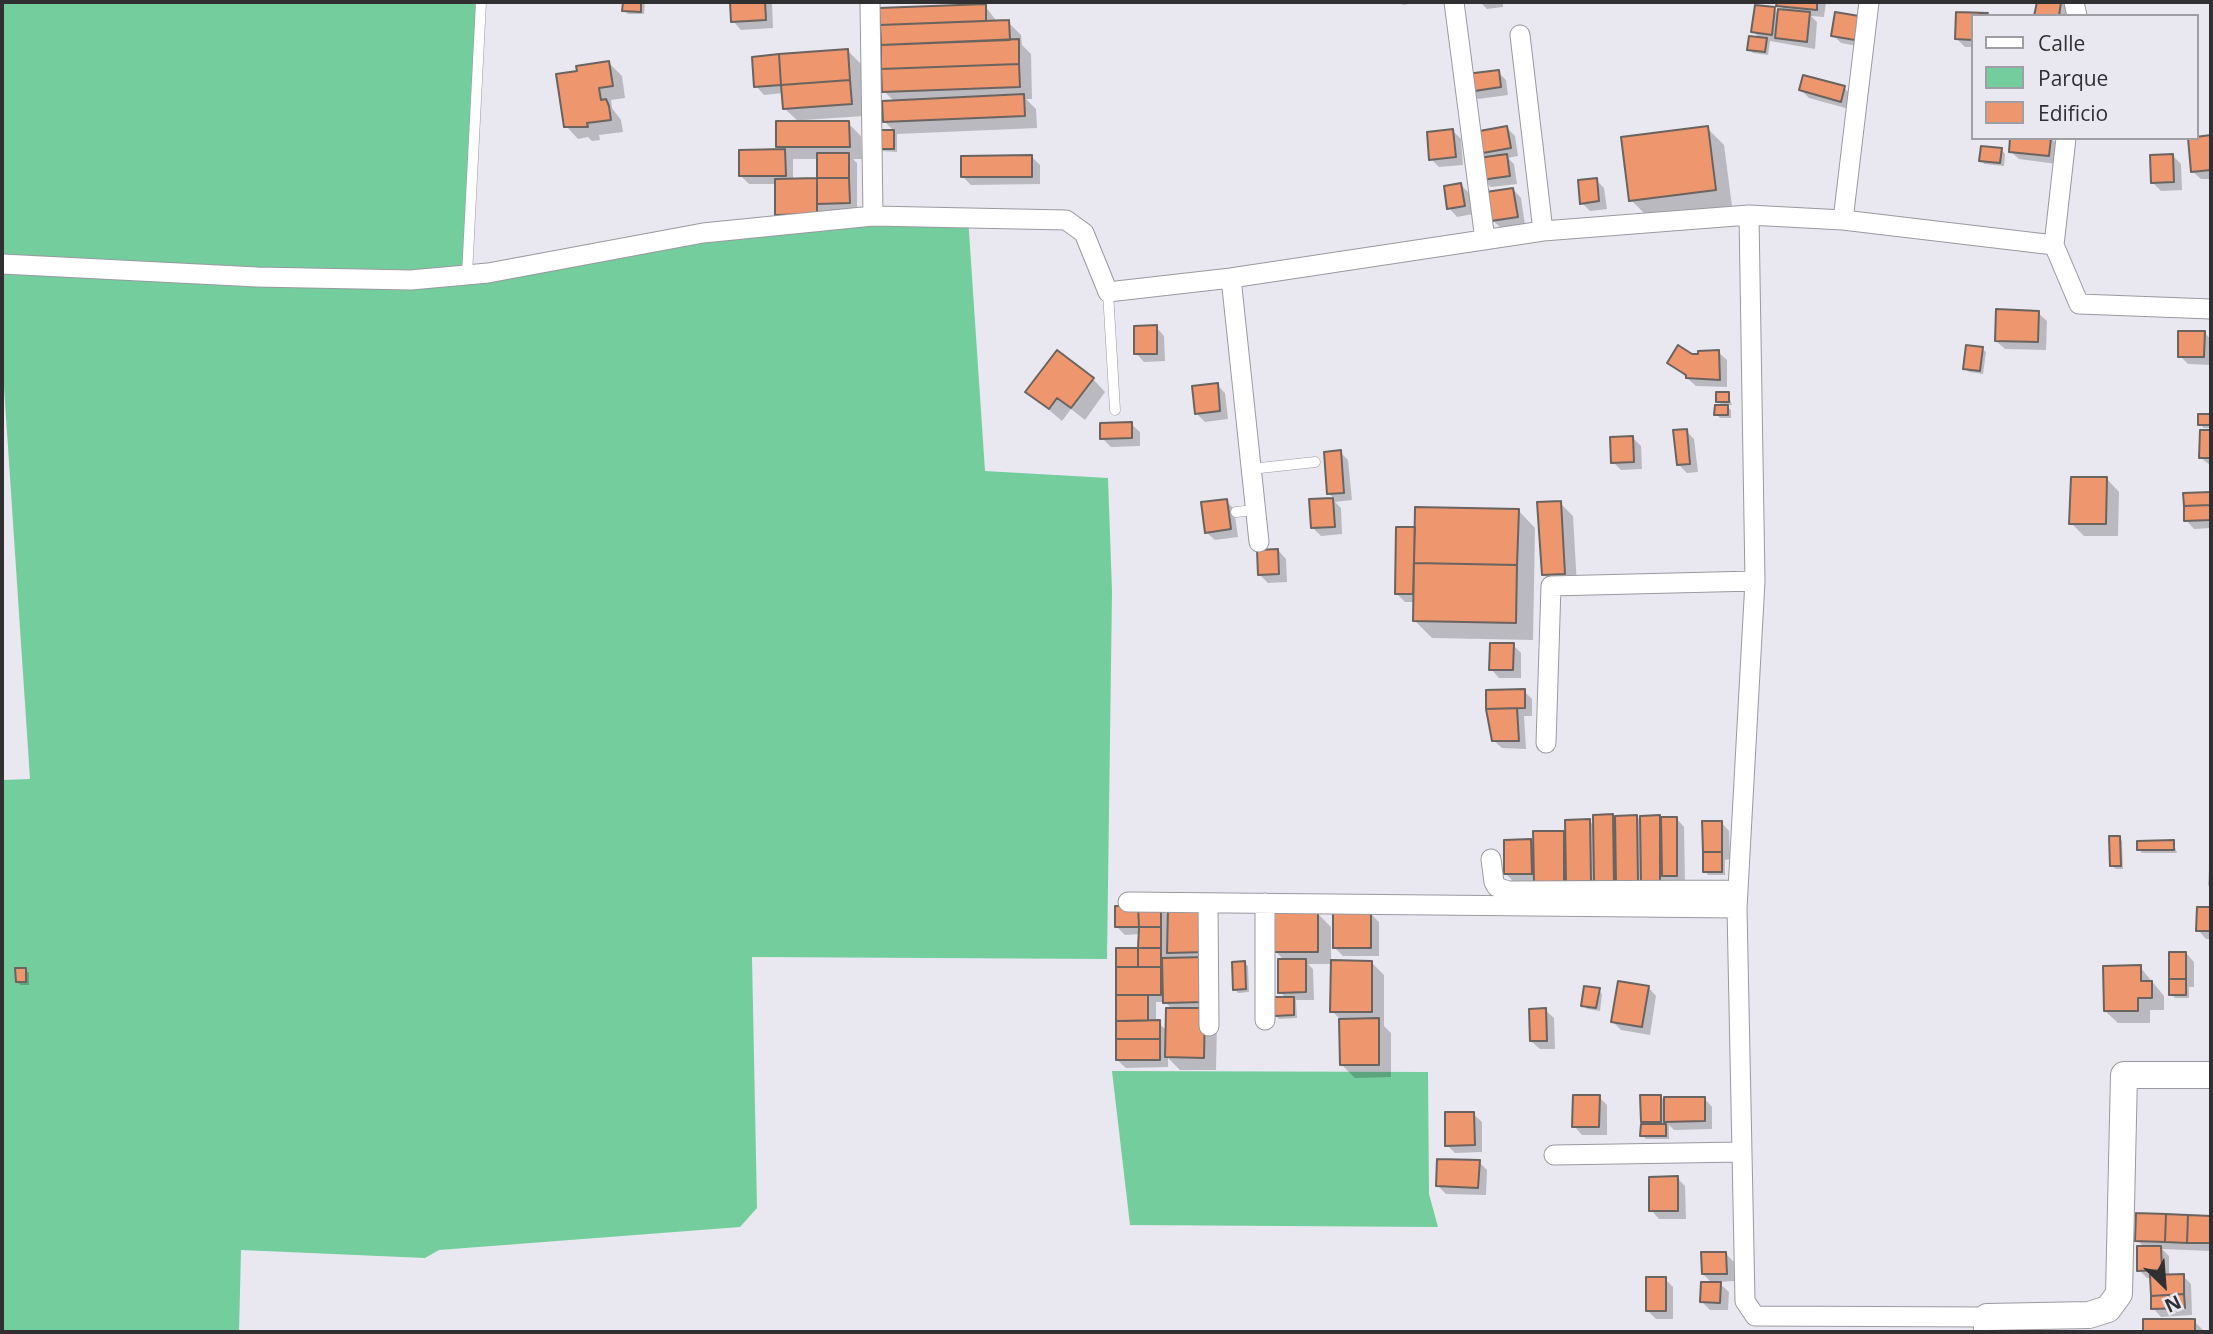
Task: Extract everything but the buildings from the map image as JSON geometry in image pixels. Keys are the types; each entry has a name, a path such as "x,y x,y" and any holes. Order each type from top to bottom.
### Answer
{"street":[{"path":"870,2 873,216"},
{"path":"1454,2 1485,240"},
{"path":"1843,220 1869,2"},
{"path":"1520,35 1543,231"},
{"path":"2066,140 2054,245 2079,304 2211,309"},
{"path":"2,264 257,277 411,280 467,275 703,233 873,216 1066,220 1084,233 1108,292 1231,278 1543,231 1749,215 1843,220 2054,245"},
{"path":"1749,215 1755,581 1737,899 1745,1301 1755,1316 1987,1325 2089,1315 2108,1309 2119,1294 2124,1075 2211,1075"},
{"path":"1231,278 1251,469 1246,511 1259,542"},
{"path":"1546,743 1551,586 1755,581"},
{"path":"1491,859 1494,882 1497,887 1508,891 1737,899"},
{"path":"1128,902 1737,899"},
{"path":"1208,903 1209,1026"},
{"path":"1265,903 1265,1020"},
{"path":"1554,1155 1742,1152"}],"lane":[{"path":"467,275 481,2"},
{"path":"1108,292 1115,410"},
{"path":"1251,469 1315,462"}],"green space":[{"path":"2,2 481,2 467,274 703,233 968,217 985,471 1108,478 1112,591 1107,959 752,957 757,1208 740,1227 439,1250 425,1258 241,1250 239,1332 2,1332 2,780 30,779 2,357"},
{"path":"1112,1071 1428,1072 1429,1194 1438,1227 1130,1225"}]}
